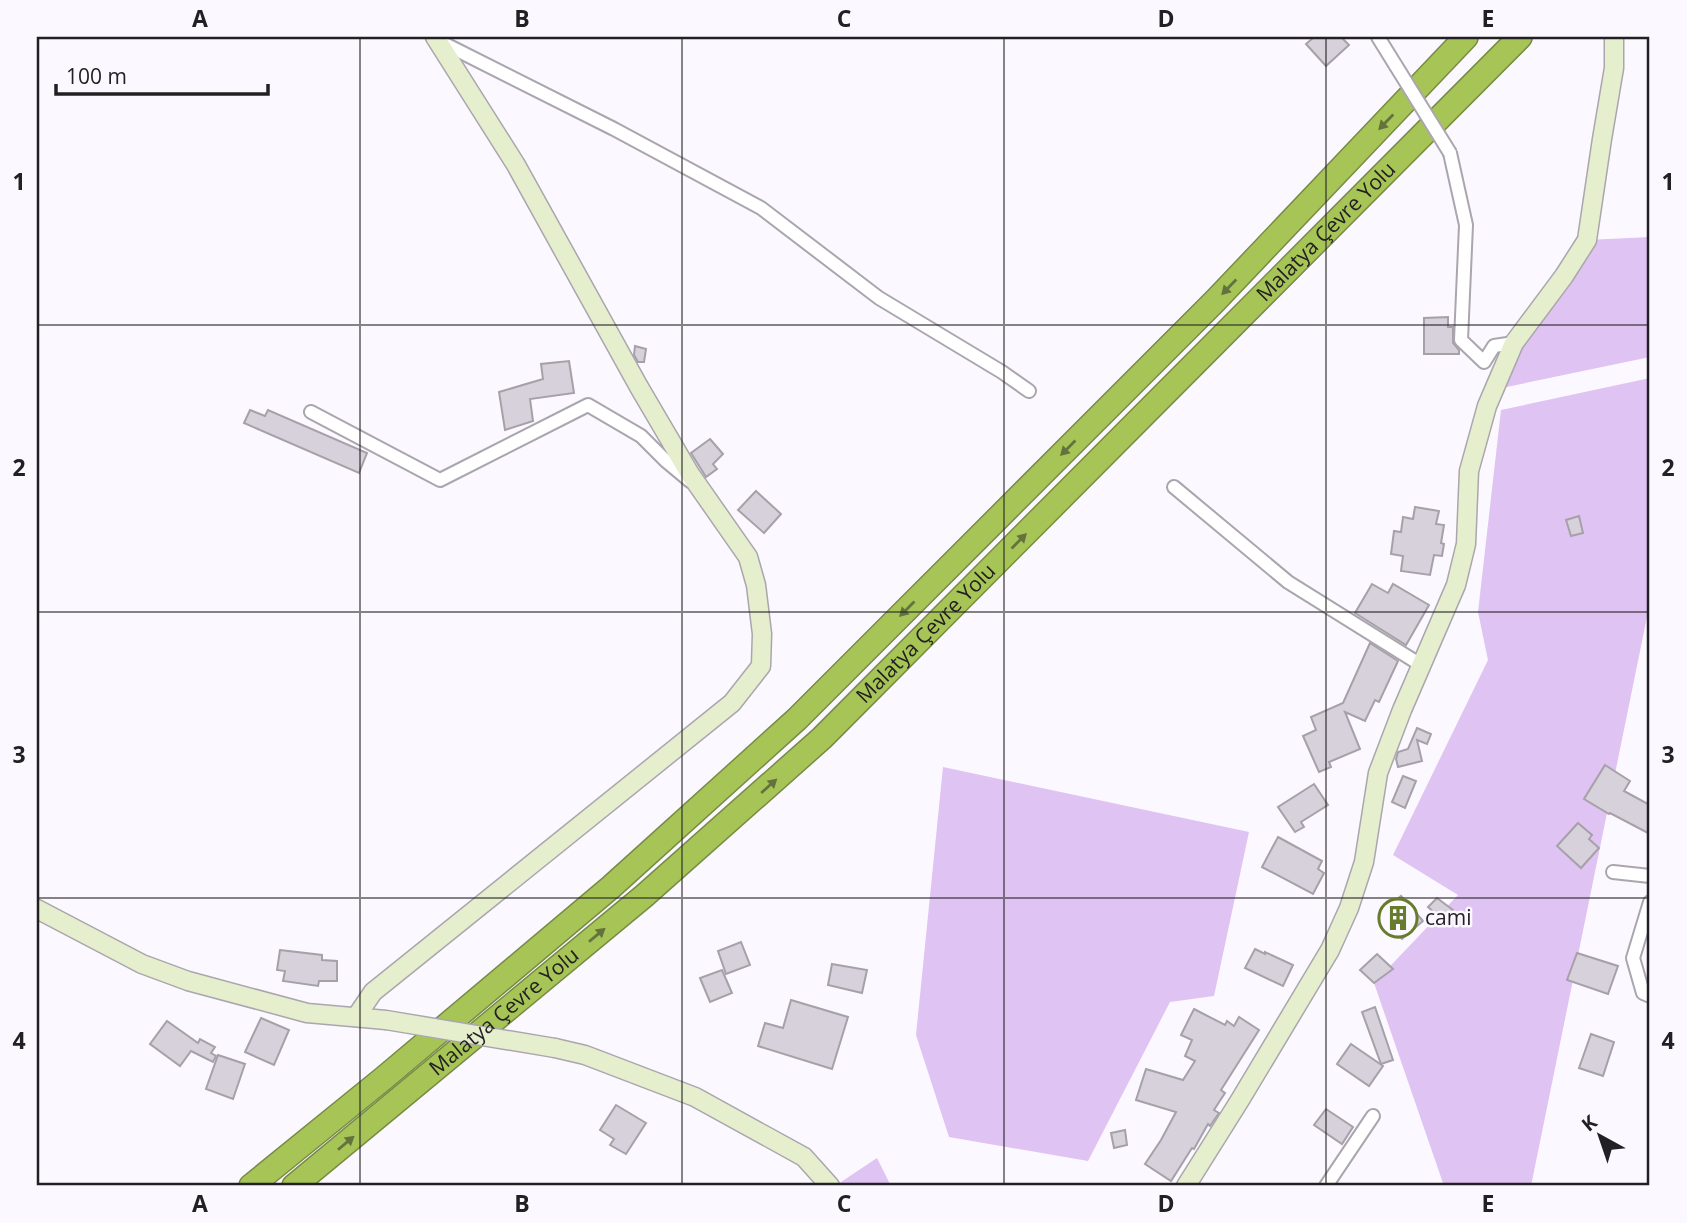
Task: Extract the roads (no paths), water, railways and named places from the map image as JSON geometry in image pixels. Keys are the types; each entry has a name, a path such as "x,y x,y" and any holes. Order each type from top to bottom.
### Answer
{"highway":[{"name":"Malatya Çevre Yolu","path":"251,1186 611,887 797,719 1215,301 1466,37"},
{"name":"Malatya Çevre Yolu","path":"294,1186 645,896 822,738 1520,37"}],"street":[{"path":"1378,37 1450,153 1466,225 1461,340 1484,362 1494,346 1514,343"},
{"path":"1186,1186 1330,950 1349,908 1364,862 1378,773 1456,585 1466,544 1469,471 1487,406 1514,343 1587,240 1614,68 1614,37"},
{"path":"437,39 761,208 879,298 1029,391"},
{"path":"356,1017 373,992 732,703 761,666 762,634 756,585 748,557 701,490 639,387 516,165 437,39"},
{"path":"311,412 440,480 588,405 641,436 701,490"},
{"path":"1174,487 1288,582 1421,665"},
{"path":"1613,872 1650,876"},
{"path":"1650,902 1633,958 1643,993 1650,996"},
{"path":"37,909 142,964 188,981 307,1013 386,1020 585,1055 695,1097 804,1157 830,1186"},
{"path":"1326,1186 1373,1116"}],"place":[{"name":"cami","path":"1398,918"}]}
